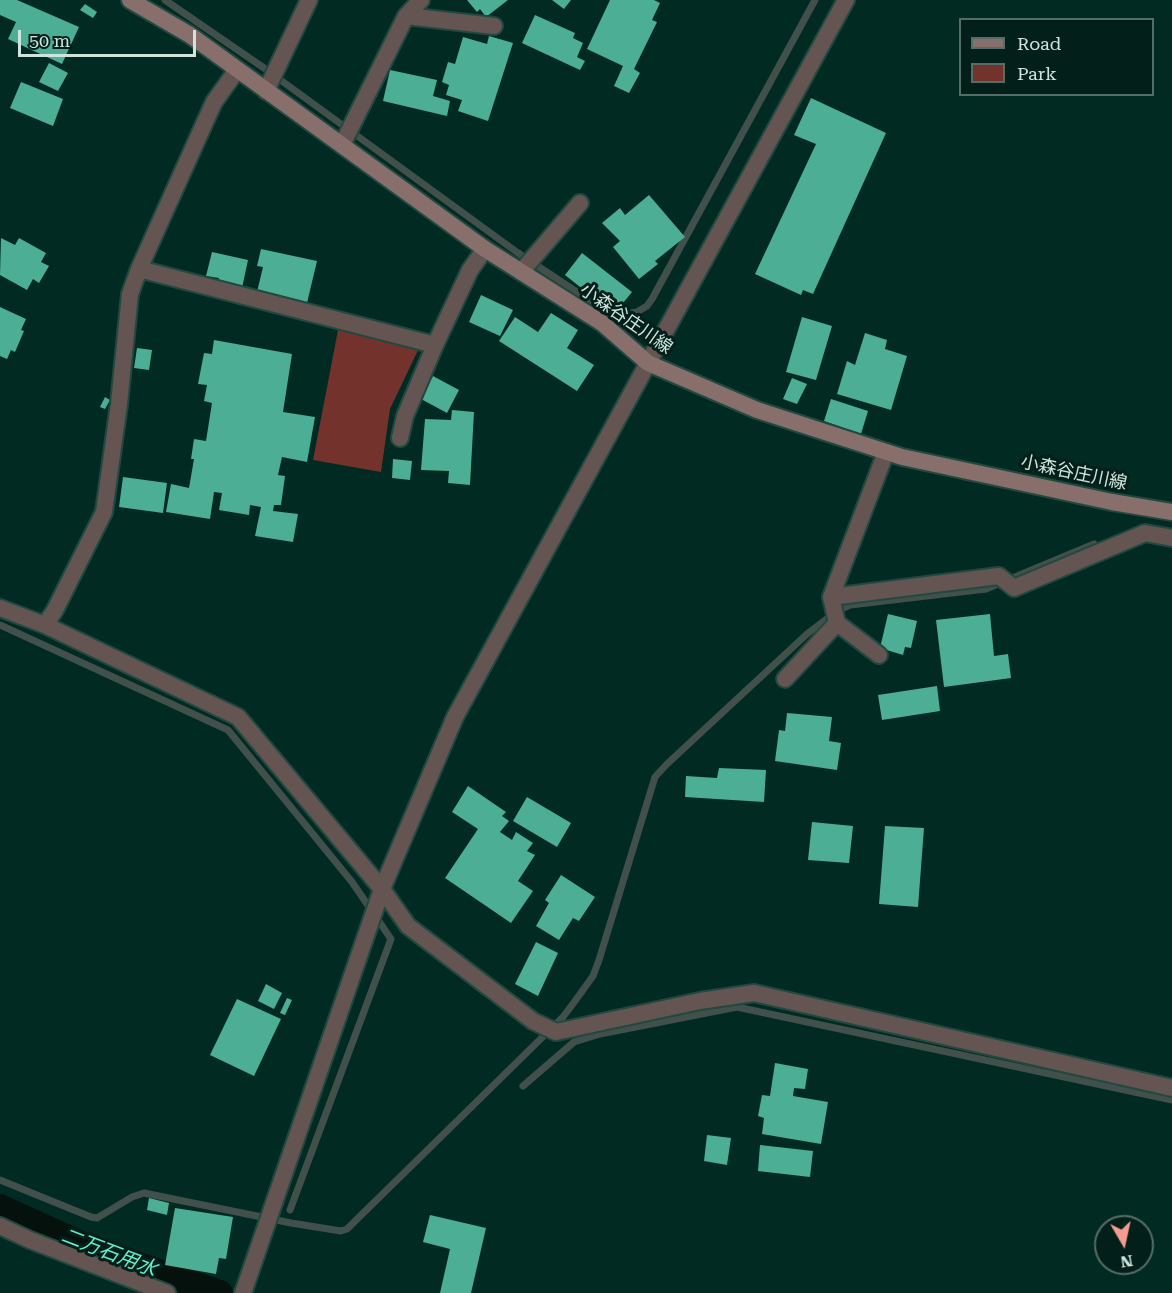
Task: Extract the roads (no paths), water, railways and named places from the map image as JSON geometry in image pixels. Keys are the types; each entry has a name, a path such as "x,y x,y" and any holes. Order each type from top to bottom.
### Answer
{"main road":[{"name":"小森谷庄川線","path":"130,0 190,35 485,249 602,324 648,363 757,410 886,452 1100,499 1172,512"}],"street":[{"path":"266,91 309,0"},
{"path":"342,145 405,16 421,0"},
{"path":"243,1293 382,889 454,717 846,0"},
{"path":"405,16 494,26"},
{"path":"45,625 55,610 104,512 124,360 130,294 214,102 237,69"},
{"path":"521,272 580,203"},
{"path":"400,438 405,416 435,345 470,270 485,249"},
{"path":"139,270 435,345"},
{"path":"879,655 837,623 831,597 886,452"},
{"path":"831,597 999,576 1014,588 1144,533 1172,538"},
{"path":"0,608 45,625 238,717 382,889 408,926 533,1021 556,1032 700,1000 754,993 1172,1088"},
{"path":"785,679 837,623"},
{"path":"0,1226 30,1240 167,1293"}],"waterway":[{"path":"165,0 264,68 518,253 613,316 637,312 647,306 652,299 815,0"},
{"path":"0,1180 97,1218 132,1197 144,1193 291,1223 341,1231 347,1229 563,1017 593,976 655,777 807,634 837,611 850,605 986,589 1094,544"},
{"path":"0,625 228,730 352,882 391,939 290,1210"},
{"path":"523,1086 574,1042 600,1034 737,1007 1172,1100"},
{"name":"二万石用水","path":"0,1207 92,1249 220,1293"}]}
